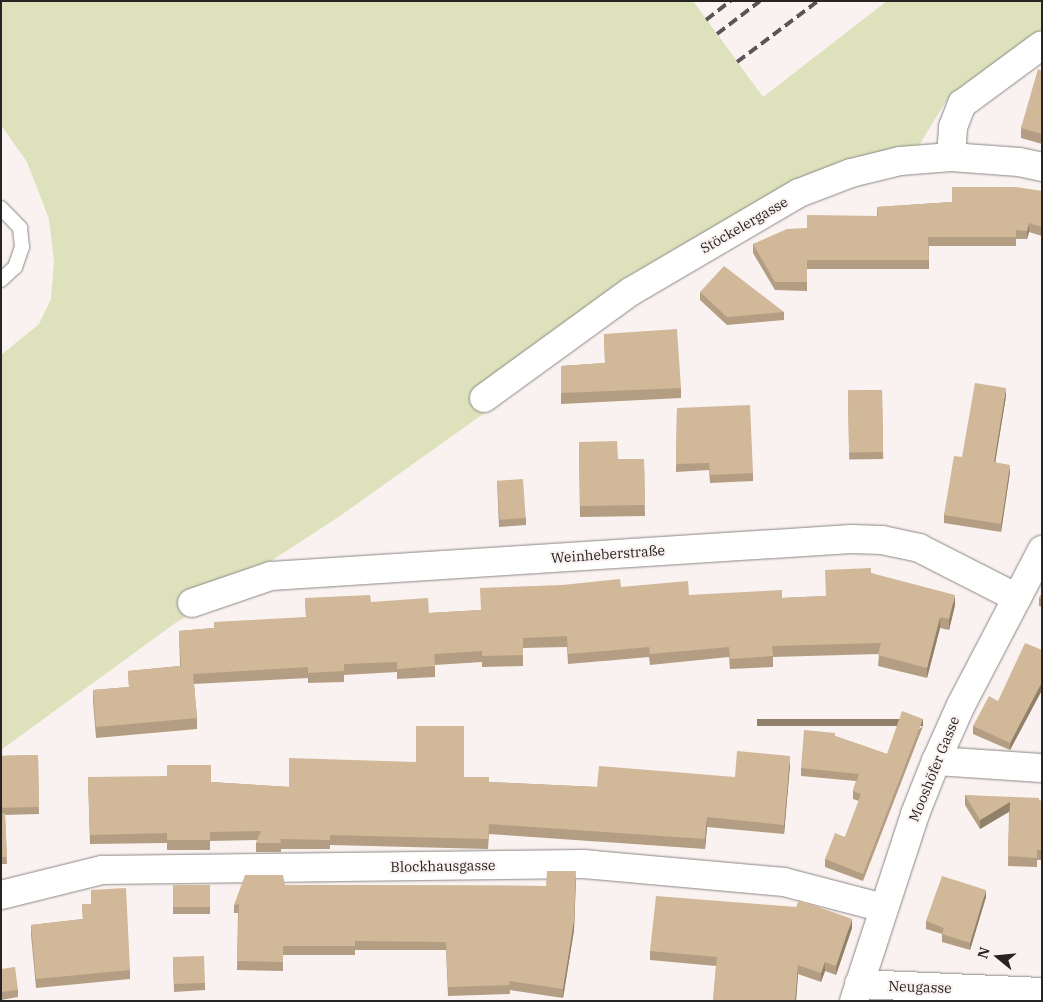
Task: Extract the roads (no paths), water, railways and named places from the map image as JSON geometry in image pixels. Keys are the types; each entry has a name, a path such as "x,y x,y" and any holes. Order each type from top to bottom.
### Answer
{"street":[{"path":"952,157 952,126 962,104 1042,46"},
{"name":"Stöckelergasse","path":"484,398 630,292 799,193 851,172 900,161 952,157 1019,162 1042,167"},
{"name":"Weinheberstraße","path":"192,603 271,576 851,539 882,540 919,548 1017,598"},
{"name":"Mooshöfer Gasse","path":"857,992 915,814 936,761 961,705 1042,550"},
{"path":"936,761 1042,768"},
{"name":"Blockhausgasse","path":"1,895 102,870 583,864 784,882 884,908"},
{"name":"Neugasse","path":"857,992 1042,992"}],"lane":[{"path":"1,208 20,228 22,247 15,267 1,280"}],"railway":[{"path":"706,20 730,1"},
{"path":"717,34 760,1"},
{"path":"737,62 818,1"}]}
